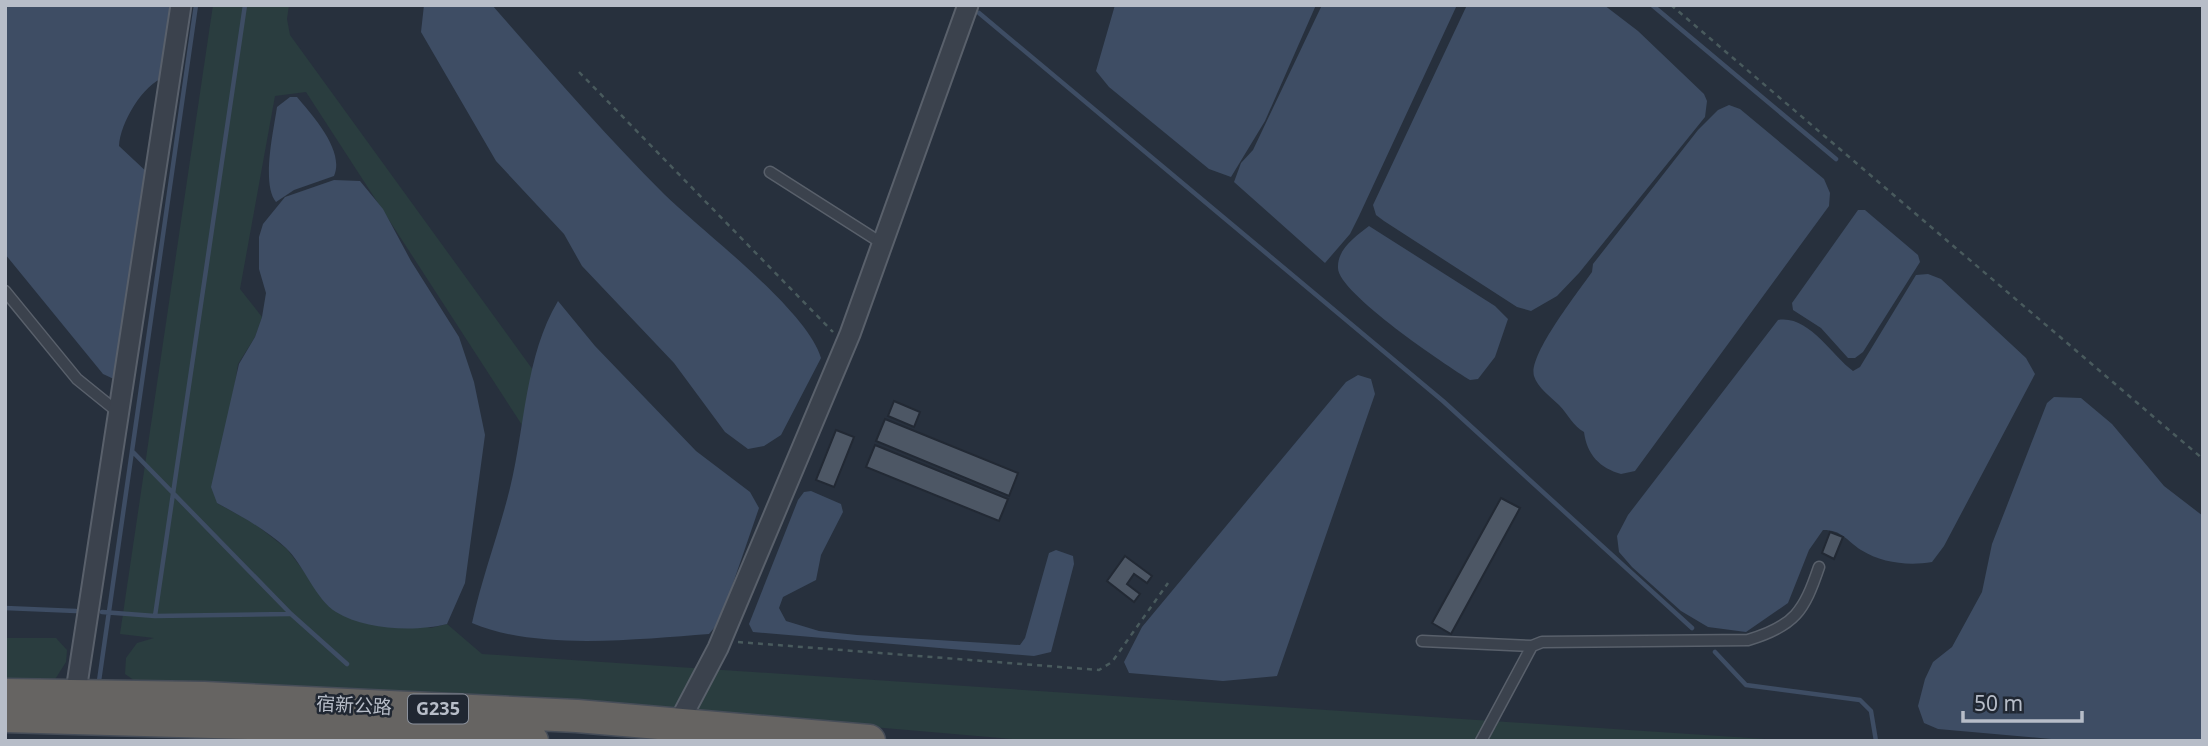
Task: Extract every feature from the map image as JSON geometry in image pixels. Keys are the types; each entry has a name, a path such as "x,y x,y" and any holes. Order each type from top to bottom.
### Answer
{"highway":[{"name":"宿新公路","path":"5,695 73,707 533,741"},
{"name":"宿新公路","path":"5,716 73,707 204,698 577,716 677,733 869,741"}],"street":[{"path":"73,707 181,5"},
{"path":"677,733 721,641 845,345 968,5"}],"lane":[{"path":"770,172 883,244"},
{"path":"5,292 77,379 119,413"},
{"path":"1422,641 1532,646 1542,642 1748,640 1767,634 1806,604 1819,567"},
{"path":"1481,741 1532,646"}],"path":[{"path":"1671,5 2203,459"},
{"path":"579,72 845,345"},
{"path":"721,641 1099,670 1112,662 1168,583"}],"shaded area":[{"path":"213,5 289,5 287,19 290,35 533,370 522,425 306,92 275,96 240,289 262,317 255,337 238,364 217,503 255,524 287,549 325,599 431,628 447,624 482,654 1794,741 1035,741 548,699 138,683 125,674 126,658 137,643 154,638 120,634"},
{"path":"5,638 56,638 67,650 66,662 54,681 5,680"}],"water":[{"path":"5,5 175,5 165,77 141,96 128,116 120,137 119,146 150,175 116,380 103,374 5,254"},
{"path":"424,5 492,5 576,101 664,194 776,295 796,318 812,339 821,358 781,435 764,446 748,449 725,432 674,363 582,266 564,234 496,161 421,32"},
{"path":"1115,5 1316,5 1265,121 1231,177 1209,169 1109,87 1096,71"},
{"path":"1322,5 1457,5 1350,234 1325,263 1234,182 1241,163 1253,150"},
{"path":"1467,5 1604,5 1638,31 1704,94 1707,101 1705,117 1579,273 1557,296 1531,311 1517,307 1384,221 1376,215 1373,205"},
{"path":"290,97 297,97 326,134 336,166 334,176 294,190 276,202 269,183 271,142 277,107"},
{"path":"1729,105 1740,109 1824,179 1830,193 1829,206 1635,471 1621,474 1601,464 1591,454 1584,432 1538,384 1534,376 1534,366 1546,339 1592,272 1593,264 1698,130 1718,110"},
{"path":"334,180 360,181 383,209 411,261 459,337 474,382 485,435 465,583 447,624 420,628 390,628 361,623 336,612 322,599 286,548 261,529 217,503 211,487 239,364 255,337 262,317 266,293 259,269 259,237 263,224 285,197"},
{"path":"1858,210 1865,210 1918,255 1920,262 1863,352 1855,358 1848,358 1821,328 1793,310 1792,303"},
{"path":"1369,226 1495,306 1508,319 1495,357 1478,379 1470,380 1395,328 1355,294 1343,279 1338,268 1341,255 1348,244"},
{"path":"1928,274 1941,279 2026,358 2035,374 1944,546 1932,562 1895,562 1869,554 1839,534 1823,530 1809,550 1788,603 1746,632 1708,627 1681,611 1619,552 1617,536 1628,515 1778,320 1789,320 1810,330 1853,371 1860,367 1916,275"},
{"path":"558,301 595,346 696,451 750,492 759,508 720,621 709,634 621,640 557,640 498,632 472,623 510,488 532,368 547,322"},
{"path":"1358,375 1371,379 1375,394 1277,676 1223,681 1129,673 1124,662 1142,627 1346,382"},
{"path":"2054,397 2081,398 2112,424 2164,486 2203,516 2203,741 2073,741 1938,729 1924,723 1918,706 1925,679 1933,662 1952,647 1982,592 1992,544 2047,403"},
{"path":"811,491 841,504 843,512 821,555 816,580 783,597 779,608 786,621 819,631 857,635 1020,645 1025,638 1049,553 1056,550 1073,556 1074,564 1051,652 1034,656 753,632 749,624 798,500 804,492"}],"building":[{"path":"894,401 920,412 914,427 888,416"},
{"path":"885,419 1018,473 1009,496 876,441"},
{"path":"836,430 854,437 834,487 816,480"},
{"path":"875,445 1008,499 999,521 866,467"},
{"path":"1501,498 1520,508 1451,634 1432,623"},
{"path":"1830,532 1843,537 1834,559 1822,553"},
{"path":"1125,556 1152,576 1147,583 1134,574 1127,584 1140,594 1134,602 1107,581"}],"waterway":[{"path":"99,681 196,5"},
{"path":"155,616 245,5"},
{"path":"1652,5 1836,159"},
{"path":"979,13 1443,401 1692,628"},
{"path":"132,451 291,614 347,664"},
{"path":"5,608 76,611"},
{"path":"102,612 155,616 290,614"},
{"path":"1715,652 1746,685 1860,700 1871,711 1876,741"}]}
